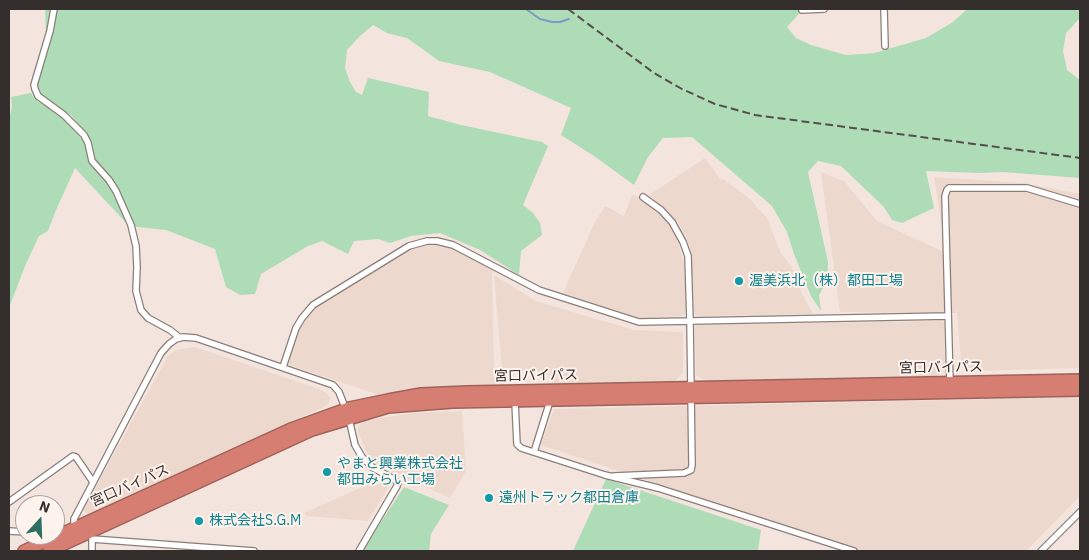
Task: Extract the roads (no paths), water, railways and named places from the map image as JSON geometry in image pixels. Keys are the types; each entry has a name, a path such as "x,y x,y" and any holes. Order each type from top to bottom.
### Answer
{"highway":[{"name":"宮口バイパス","path":"65,535 347,414 388,407 453,402 550,401 691,393 1080,380"},
{"name":"宮口バイパス","path":"65,532 291,429 422,394 1080,390"},
{"name":"宮口バイパス","path":"24,551 40,545"}],"street":[{"path":"54,9 50,31 34,85 35,89 38,96 64,115 80,130 88,143 92,161 116,191 131,224 136,246 136,291 141,310 148,318 180,338"},
{"path":"802,10 824,9"},
{"path":"884,9 885,46"},
{"path":"950,383 945,196 947,190 950,188 1027,188 1080,204"},
{"path":"608,476 684,472 691,470 692,465 688,264 684,242 665,214 642,197"},
{"path":"283,367 296,328 307,310 409,246 427,241 437,241 453,245 540,290 639,322 948,316"},
{"path":"74,527 74,519 161,353 169,344 180,338 196,338 333,385 339,392 355,444 362,458 372,467 398,483 359,551"},
{"path":"534,452 550,401"},
{"path":"515,402 517,444 521,448 608,476 658,488 854,551"},
{"path":"9,502 73,456 76,457 93,482"},
{"path":"1041,551 1080,512"},
{"path":"92,551 92,539 254,551"}],"waterway":[{"path":"526,9 540,19 552,22 569,19"}],"railway":[{"path":"568,9 654,73 682,89 715,104 755,115 1080,158"}],"place":[{"name":"渥美浜北（株）都田工場","path":"739,281"},
{"name":"やまと興業株式会社 都田みらい工場","path":"327,472"},
{"name":"遠州トラック都田倉庫","path":"489,498"},
{"name":"株式会社S.G.M","path":"199,521"}]}
